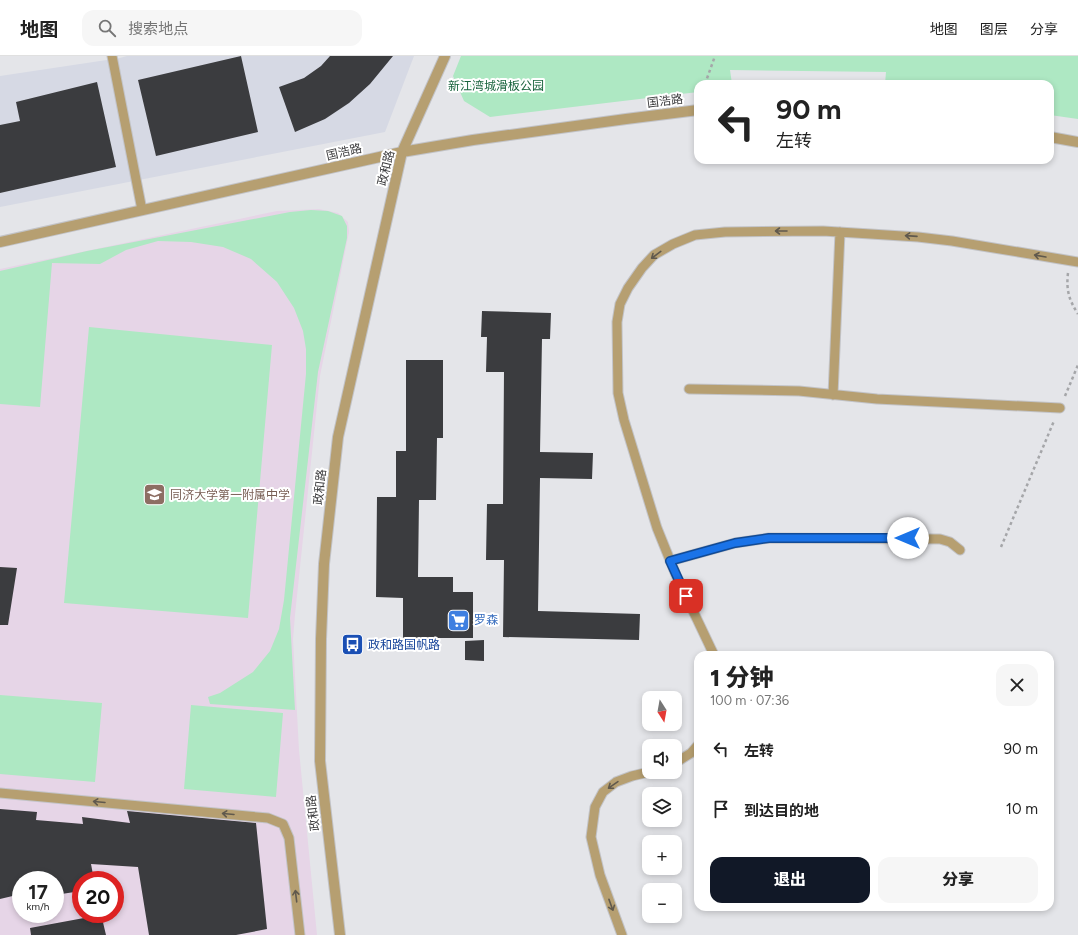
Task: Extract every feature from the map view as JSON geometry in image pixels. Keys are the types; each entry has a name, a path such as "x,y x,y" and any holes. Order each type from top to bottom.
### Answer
{"street":[{"name":"政和路","path":"340,935 320,761 321,639 324,564 338,437 402,152 445,56"},
{"name":"国浩路","path":"0,242 402,152 488,138 694,110"},
{"path":"1054,138 1078,142"}],"lane":[{"path":"112,56 142,210"},
{"path":"712,651 670,561 657,528 624,420 618,393 617,322 620,304 628,288 642,268 654,255 673,244 695,235 725,232 840,232 925,238 1075,262"},
{"path":"833,395 840,232"},
{"path":"689,389 799,391 877,399 1060,408"},
{"path":"670,561 735,543 769,538 940,539 950,542 960,550"},
{"path":"682,759 694,750"},
{"path":"622,935 600,875 591,837 595,807 603,792 616,782 642,774"},
{"path":"0,793 268,818 283,824 289,838 300,935"}],"path":[{"path":"706,80 715,56"},
{"path":"1075,262 1068,274 1067,286 1070,302 1078,314"},
{"path":"1001,547 1078,365"}],"shaded area":[{"path":"127,56 414,56 385,132 0,207 0,76"},
{"name":"同济大学第一附属中学","path":"319,209 338,213 348,222 349,232 320,376 293,639 299,750 317,935 0,935 0,269 277,211"}],"green space":[{"name":"新江湾城滑板公园","path":"461,56 1078,56 1078,119 1054,116 1054,80 885,80 886,72 730,70 731,80 694,80 694,92 490,117 464,101 453,76"},
{"path":"311,210 328,211 342,216 347,226 347,238 318,372 290,618 295,710 210,704 208,697 220,693 253,672 270,651 279,629 284,600 306,374 306,349 303,331 294,308 277,282 251,259 223,247 191,242 158,241 126,250 100,264 52,263 40,407 0,404 0,271 87,251 290,212"},
{"path":"89,327 272,345 248,618 64,603"},
{"path":"0,695 102,703 95,782 0,774"},
{"path":"191,705 283,713 276,797 184,789"}],"building":[{"path":"241,56 258,132 156,156 138,80"},
{"path":"330,56 393,56 370,84 349,103 325,119 295,132 279,87 304,78 321,66"},
{"path":"97,82 116,167 0,193 0,125 20,121 16,102"},
{"path":"482,311 551,313 550,339 542,339 540,452 593,453 592,479 540,478 538,611 640,614 639,640 503,637 504,560 486,560 487,504 503,504 504,372 486,372 487,337 481,337"},
{"path":"406,360 443,360 443,438 437,438 436,500 419,500 418,577 453,577 453,592 473,592 473,638 403,638 403,598 376,597 377,497 396,497 396,451 406,451"},
{"path":"0,567 17,568 8,625 0,625"},
{"path":"484,640 484,661 465,660 465,641"},
{"path":"0,809 37,812 36,820 83,824 82,817 130,823 127,811 256,823 267,929 236,935 149,935 138,867 91,864 92,871 72,871 72,892 64,894 64,871 12,871 12,896 0,899"},
{"path":"72,920 72,923 103,923 106,935 31,935 30,928 64,923 64,922"}],"place":[{"name":"同济大学第一附属中学","path":"154,495"},
{"name":"罗森","path":"458,620"},
{"name":"政和路国帆路","path":"352,645"}],"route":[{"path":"686,596 670,561 735,543 769,538 908,538"}]}
